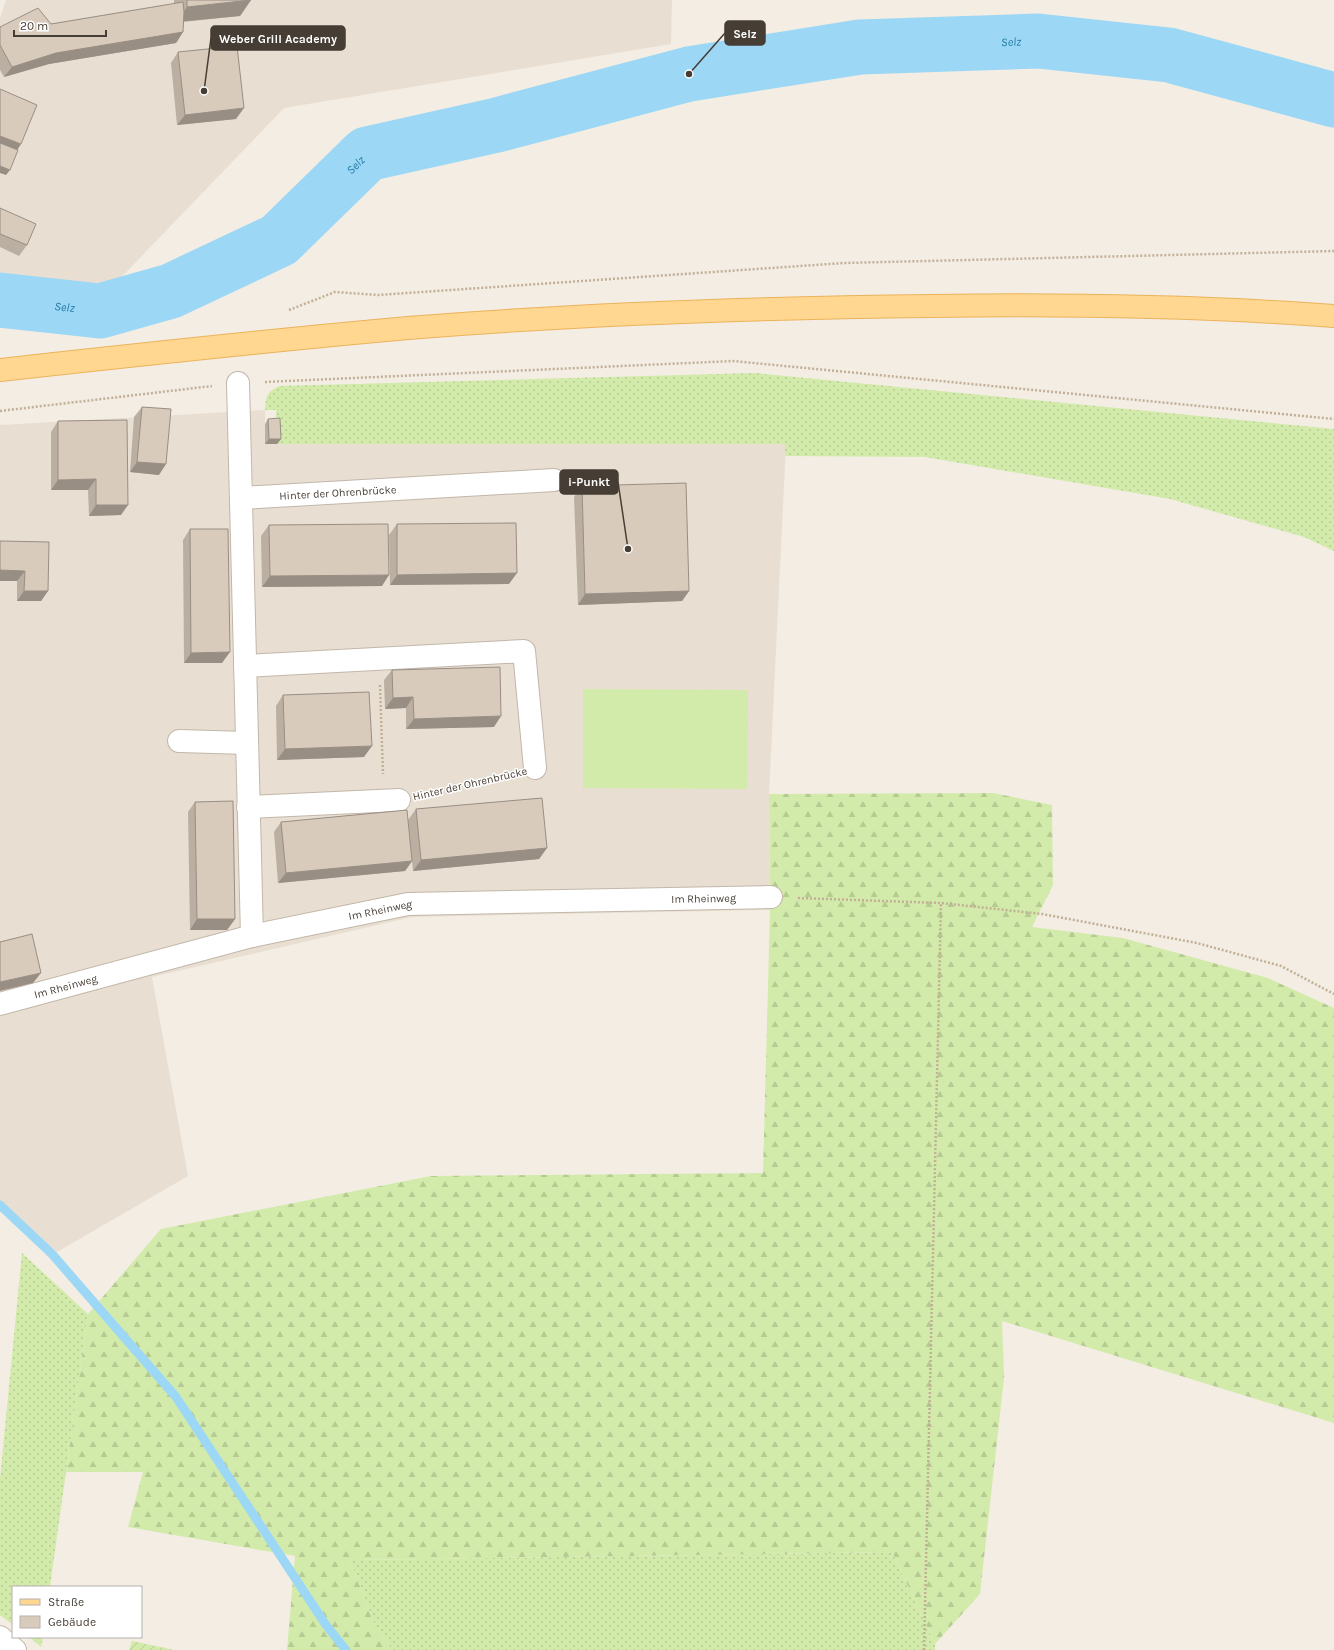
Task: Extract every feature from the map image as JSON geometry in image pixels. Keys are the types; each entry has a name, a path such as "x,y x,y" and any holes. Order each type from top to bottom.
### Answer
{"main road":[{"path":"0,370 407,328 700,310 998,305 1260,310 1334,316"}],"street":[{"path":"238,383 252,936"},
{"name":"Hinter der Ohrenbrücke","path":"241,498 554,480"},
{"name":"Hinter der Ohrenbrücke","path":"245,666 524,651 536,768"},
{"path":"179,741 247,743"},
{"path":"248,808 392,801"},
{"name":"Im Rheinweg","path":"0,1004 252,936 408,904 771,897"},
{"path":"0,1637 15,1650"}],"path":[{"path":"335,292 378,296 844,262 1334,251"},
{"path":"0,411 238,383 732,361 1334,419"},
{"path":"378,659 392,801"},
{"name":"Hinter der Ohrenbrücke","path":"392,801 536,768"},
{"path":"771,897 941,903 1042,914 1197,943 1281,966 1334,994"},
{"path":"924,1650 941,903"}],"shaded area":[{"path":"6,0 672,0 671,44 284,108 110,289 0,278 0,18"},
{"path":"265,410 265,444 786,444 769,794 770,910 412,917 152,977 188,1176 57,1252 0,1203 0,425"}],"green space":[{"path":"755,373 1334,429 1334,551 1304,537 1170,499 925,457 785,456 785,444 277,444 276,410 265,410 269,393 279,386"},
{"path":"583,689 748,690 747,789 583,788"},
{"path":"993,793 1052,805 1053,885 1032,927 1123,938 1268,978 1334,1008 1334,1423 1002,1321 1004,1378 980,1594 935,1644 892,1552 350,1560 373,1621 392,1650 287,1650 295,1556 128,1527 143,1472 66,1472 88,1314 161,1229 431,1176 763,1173 770,910 769,794"},
{"path":"22,1253 88,1314 50,1586 12,1586 12,1624 0,1615 0,1479"},
{"path":"892,1552 935,1644 935,1650 392,1650 373,1621 350,1560"},
{"path":"30,1638 43,1638 41,1647"},
{"path":"132,1641 175,1650 129,1650"}],"building":[{"path":"187,0 251,0 187,7"},
{"path":"183,2 183,32 56,53 12,67 0,45 0,27 38,8 51,24"},
{"path":"237,46 244,108 185,115 178,52"},
{"path":"0,89 37,105 21,144 0,136"},
{"path":"0,143 18,150 10,170 0,166"},
{"path":"0,208 36,224 27,245 0,234"},
{"path":"142,407 171,409 166,464 137,462"},
{"path":"280,418 281,439 269,439 268,419"},
{"path":"127,420 128,505 96,505 96,479 58,480 58,421"},
{"path":"686,483 689,591 585,594 582,486"},
{"path":"516,523 517,573 397,575 397,524"},
{"path":"388,524 389,575 270,576 269,525"},
{"path":"190,529 228,529 230,652 191,653"},
{"path":"0,541 49,542 48,591 24,591 25,571 0,570"},
{"path":"500,667 501,716 414,719 413,697 393,698 392,670"},
{"path":"369,692 372,746 285,749 283,695"},
{"path":"542,798 547,848 421,860 416,809"},
{"path":"233,801 235,919 197,919 195,802"},
{"path":"407,810 412,861 286,873 281,822"},
{"path":"32,934 41,973 0,982 0,942"}],"waterway":[{"name":"Selz","path":"0,300 100,311 171,291 279,240 367,154 497,125 689,74 860,47 1038,41 1169,55 1334,100"},
{"path":"0,1205 52,1254 176,1397 326,1625 346,1650"}],"place":[{"name":"Selz","path":"689,74"},
{"name":"Weber Grill Academy","path":"204,91"},
{"name":"i-Punkt","path":"628,549"}]}
